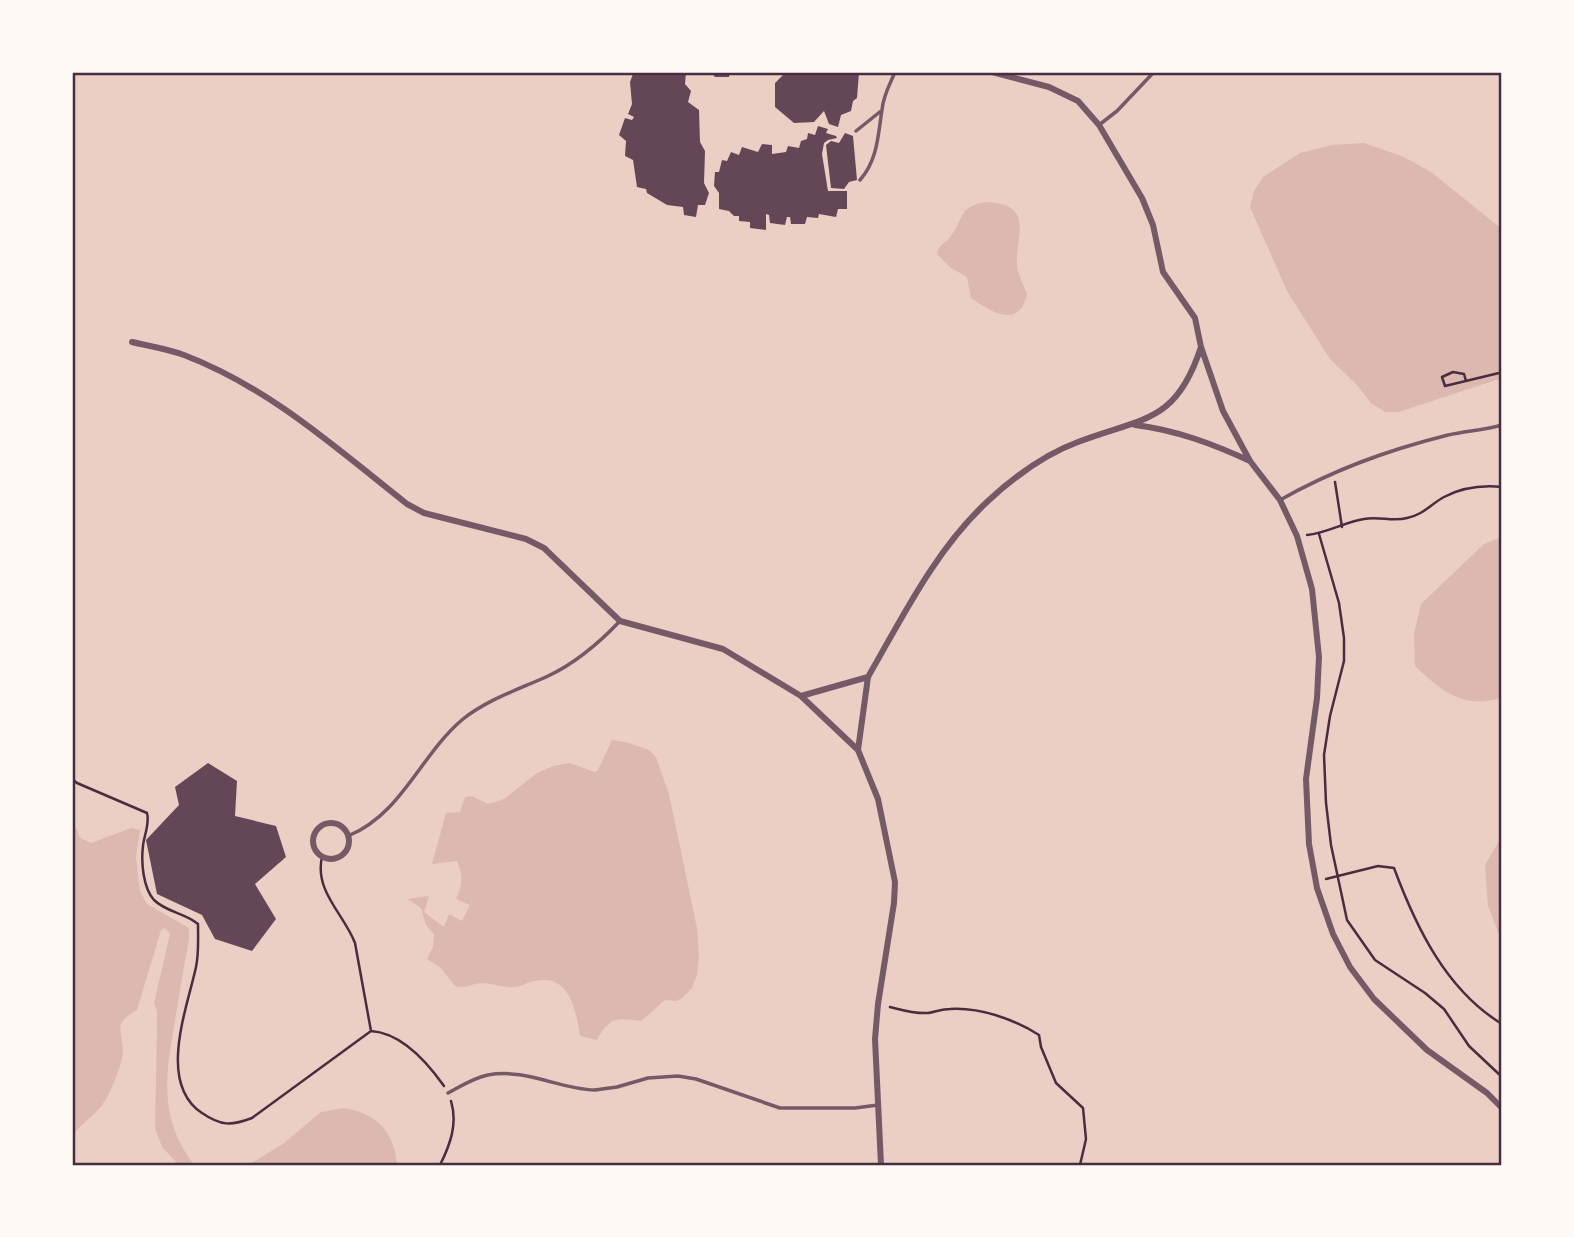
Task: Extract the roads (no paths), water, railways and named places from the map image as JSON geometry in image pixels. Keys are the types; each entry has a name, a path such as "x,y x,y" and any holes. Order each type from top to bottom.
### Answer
{"street":[{"path":"992,72 1062,92 1078,101 1099,125 1142,198 1153,225 1163,272 1195,318 1201,347 1223,411 1250,461 1280,500 1297,536 1312,589 1317,622 1317,698 1306,779 1309,845 1316,882 1333,934 1350,967 1374,999 1427,1050 1487,1093 1502,1108"},
{"path":"132,342 181,354 236,378 282,405 407,504 424,513 526,538 544,548 620,621 723,649 801,696 858,750 878,799 895,882 875,1039 881,1165"},
{"path":"858,750 868,677 942,553 987,502 1032,465 1076,442 1133,425 1160,411 1180,395 1193,374 1201,347"},
{"path":"1133,425 1156,428 1212,443 1250,461"},
{"path":"801,696 868,677"},
{"path":"325,824 337,824 348,836 345,853 334,859 322,858 314,848 316,831 325,824"}],"lane":[{"path":"860,180 868,171 873,157 882,124 881,111 895,72"},
{"path":"1099,125 1117,111 1154,72"},
{"path":"856,131 881,111"},
{"path":"1280,500 1320,478 1389,451 1452,434 1502,425"},
{"path":"348,836 374,822 395,804 415,772 462,720 487,703 551,674 588,652 620,621"},
{"path":"449,1093 489,1074 526,1075 584,1090 665,1075 696,1079 780,1108 855,1108 879,1105"}]}
